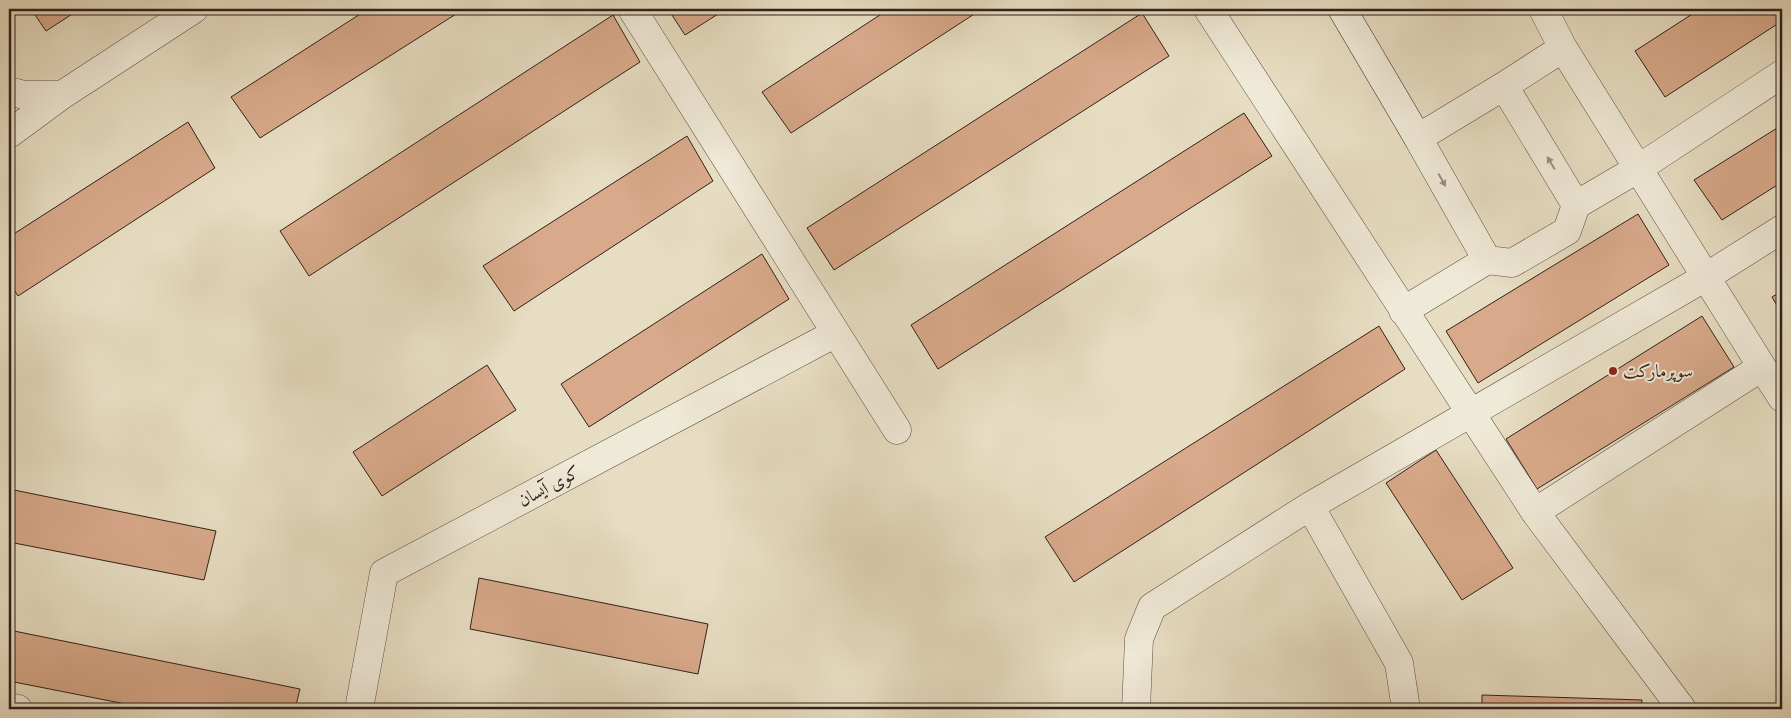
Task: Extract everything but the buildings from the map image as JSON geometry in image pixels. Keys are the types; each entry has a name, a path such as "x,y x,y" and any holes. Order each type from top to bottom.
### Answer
{"street":[{"path":"9,134 62,95 194,9"},
{"path":"632,9 897,430"},
{"path":"1208,9 1535,512 1682,709"},
{"path":"1342,9 1487,260"},
{"path":"1543,9 1563,48 1782,398"},
{"path":"1418,138 1563,48"},
{"path":"1403,310 1487,260 1512,263 1567,231 1576,205 1639,168 1782,74"},
{"path":"1504,86 1576,205"},
{"path":"9,91 24,95 62,95"},
{"path":"1136,709 1139,638 1152,607 1310,506 1706,277 1782,229"},
{"name":"کوی آیسان","path":"359,709 384,573 836,334"},
{"path":"1535,512 1762,367"},
{"path":"1310,506 1399,663 1406,709"},
{"path":"9,707 18,709"}],"place":[{"name":"سوپرمارکت","path":"1613,371"}]}
